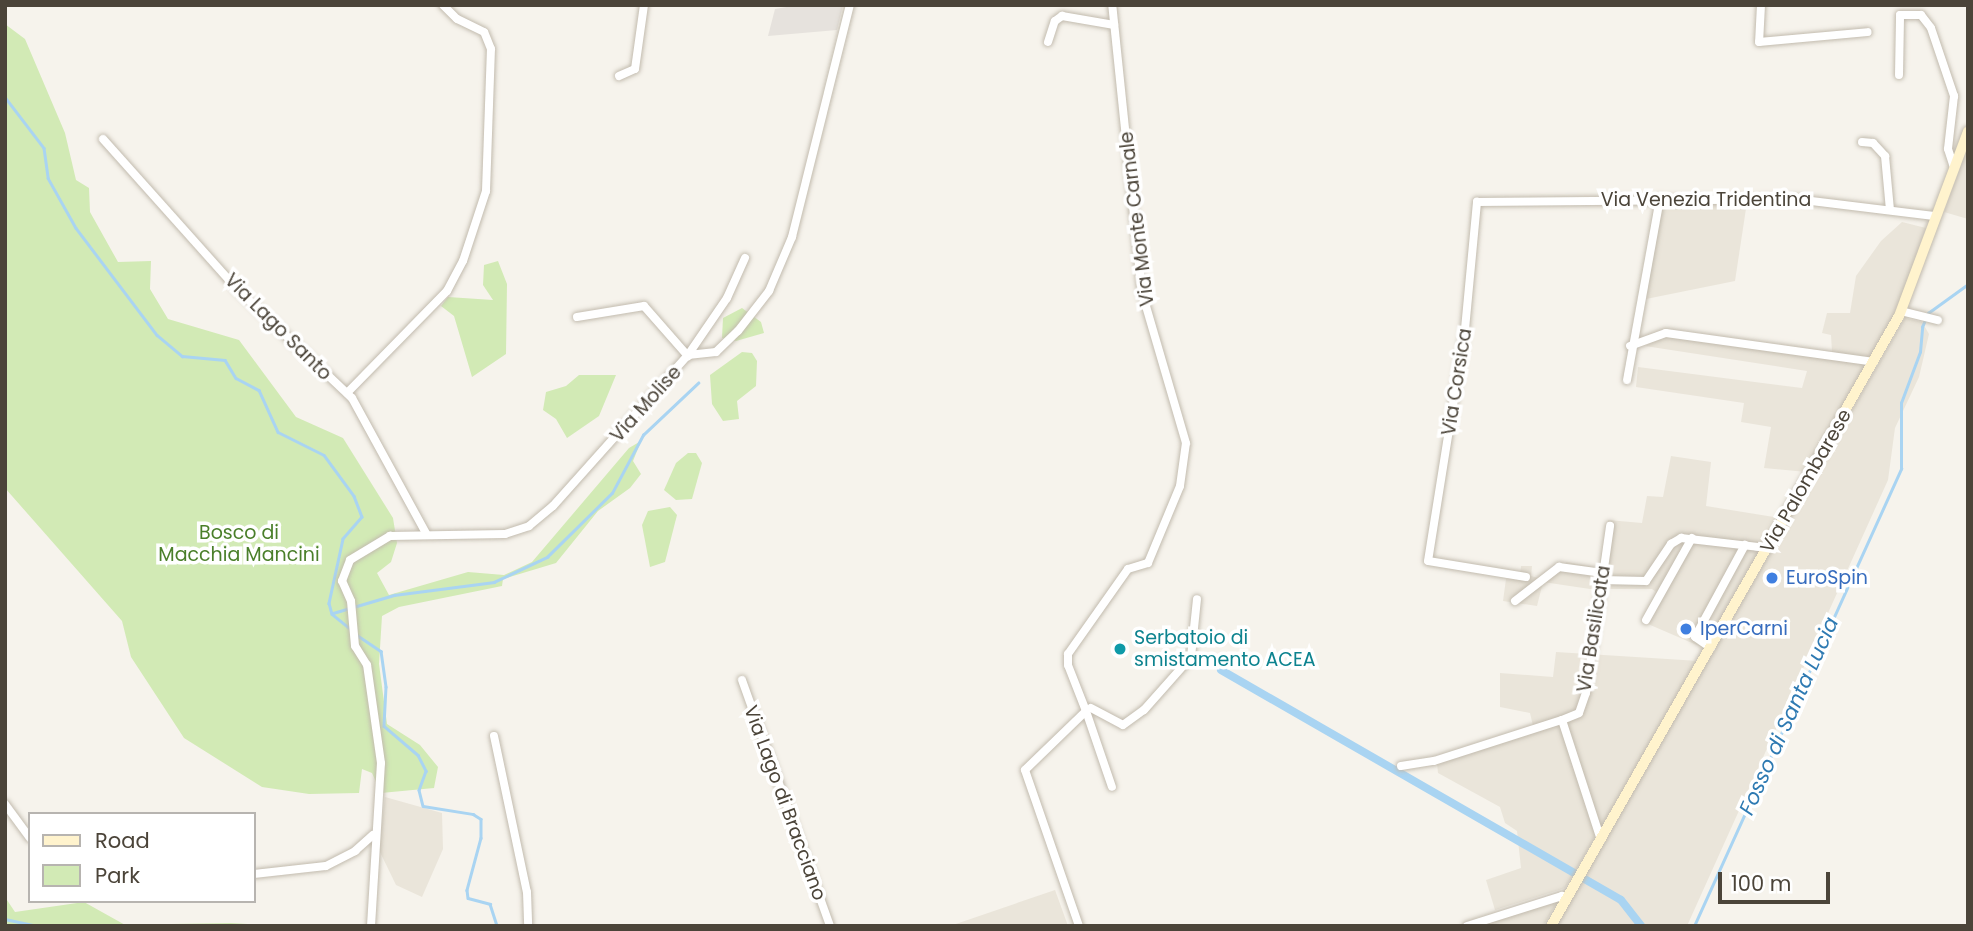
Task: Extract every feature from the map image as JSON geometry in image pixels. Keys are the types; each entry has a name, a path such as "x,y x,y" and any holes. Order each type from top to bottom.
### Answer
{"main road":[{"name":"Via Palombarese","path":"1551,926 1901,311 1934,216 1968,131"}],"street":[{"path":"347,393 447,291 463,261 486,191 491,49 484,32 454,17 443,5"},
{"path":"619,76 635,69 644,5"},
{"name":"Via Molise","path":"373,834 381,763 367,665 355,646 351,601 342,581 350,561 390,536 426,533 505,534 537,520 688,356 716,352 726,344 769,291 782,265 850,5"},
{"name":"Via Monte Carnale","path":"1089,709 1068,665 1068,654 1125,572 1134,565 1148,564 1181,486 1186,443 1142,293 1112,5"},
{"path":"1761,5 1759,41 1868,32"},
{"path":"1048,41 1055,21 1064,15 1114,25"},
{"path":"1899,75 1900,15 1921,15 1933,32 1953,93 1948,152 1954,168"},
{"name":"Via Lago Santo","path":"103,138 237,289 347,393 426,533"},
{"path":"1862,142 1873,143 1885,156 1891,209"},
{"path":"1627,380 1630,346 1660,199"},
{"name":"Via Venezia Tridentina","path":"1476,202 1795,199 1934,216"},
{"name":"Via Corsica","path":"1476,202 1465,329 1428,561 1526,577"},
{"path":"577,317 644,306 688,356 727,298 744,258"},
{"path":"1901,311 1938,320"},
{"path":"1630,346 1665,333 1874,362"},
{"name":"Via Basilicata","path":"1562,720 1577,714 1583,703 1610,526"},
{"path":"1515,601 1559,567 1602,577 1646,581 1673,542 1692,538 1768,548"},
{"path":"1646,621 1692,538"},
{"path":"1711,648 1697,641 1696,635 1745,545"},
{"path":"1089,709 1126,725 1174,679 1194,649 1197,599"},
{"name":"Via Lago di Bracciano","path":"741,680 830,926"},
{"path":"1079,926 1026,776 1029,764 1089,709"},
{"path":"1089,709 1112,787"},
{"path":"1401,766 1434,761 1562,720 1601,840"},
{"path":"494,736 527,892 528,926"},
{"path":"5,804 28,835"},
{"path":"256,874 326,866 355,851 373,834"},
{"path":"371,926 373,834"},
{"path":"1467,926 1562,896 1567,898"}],"shaded area":[{"path":"798,5 843,5 837,30 768,36 775,9"},
{"path":"1968,146 1968,219 1944,212"},
{"path":"1747,202 1735,281 1646,299 1662,204"},
{"path":"1902,222 1926,228 1898,308 1806,472 1764,468 1771,427 1741,422 1744,403 1636,387 1638,367 1802,388 1807,371 1645,346 1672,332 1832,352 1831,335 1822,333 1827,313 1850,313 1856,276 1881,241"},
{"path":"1905,318 1922,322 1929,334 1919,377 1895,428 1888,480 1687,926 1556,926"},
{"path":"1671,456 1711,462 1706,506 1780,518 1706,649 1641,621 1656,592 1652,589 1590,589 1543,582 1537,606 1503,601 1506,579 1520,575 1521,566 1532,566 1531,576 1538,578 1567,562 1599,568 1608,520 1642,523 1647,496 1663,497"},
{"path":"1556,652 1699,661 1565,888 1495,910 1486,880 1521,868 1517,831 1505,823 1500,807 1438,773 1437,763 1534,730 1530,713 1500,707 1500,673 1553,677"},
{"path":"385,797 442,813 443,849 422,897 396,885 379,850"},
{"path":"1055,890 1068,926 950,926"},
{"path":"1558,901 1543,926 1475,926"}],"green space":[{"name":"Bosco di Macchia Mancini","path":"5,24 25,39 65,133 76,180 89,188 90,212 118,262 151,261 150,289 168,319 239,340 296,417 343,438 393,518 397,543 391,562 377,573 389,595 468,572 504,575 532,562 629,448 641,441 633,461 641,474 630,488 598,511 556,563 503,579 502,586 399,607 382,616 379,664 387,724 420,745 438,767 434,788 381,793 372,773 362,769 359,793 309,794 262,787 184,738 131,657 122,621 5,488"},
{"path":"498,261 507,284 506,354 472,377 454,316 441,306 448,297 493,300 483,285 484,265"},
{"path":"742,308 761,322 764,333 736,341 722,338 723,318"},
{"path":"742,352 752,353 757,361 756,386 737,401 739,419 723,421 712,404 710,375"},
{"path":"579,375 616,375 599,416 567,438 556,419 543,410 546,392 566,386"},
{"path":"688,453 696,453 702,463 692,499 676,500 664,490 676,463"},
{"path":"670,507 677,515 665,562 650,567 642,525 648,511"},
{"path":"5,897 15,912 86,903 127,926 5,926"},
{"path":"171,924 281,926 165,926"}],"waterway":[{"path":"5,97 44,148 48,178 76,228 157,335 182,356 225,360 236,378 259,390 278,432 324,455 354,496 362,517 343,539 329,603 332,614 352,630"},
{"name":"Fosso di Santa Lucia","path":"1694,926 1901,469 1901,403 1920,352 1922,327 1928,313 1968,284"},
{"path":"333,613 394,595 494,582 547,557 612,493 643,435 698,383"},
{"path":"357,635 381,651 386,687 384,726 418,755 426,771 419,790 423,806 473,814 481,819 481,838 467,890 468,898 490,904 497,926"},
{"path":"1221,670 1621,900 1641,926"},
{"path":"5,919 38,926"}],"place":[{"name":"EuroSpin","path":"1772,578"},
{"name":"IperCarni","path":"1686,629"},
{"name":"Serbatoio di smistamento ACEA","path":"1120,649"}]}
